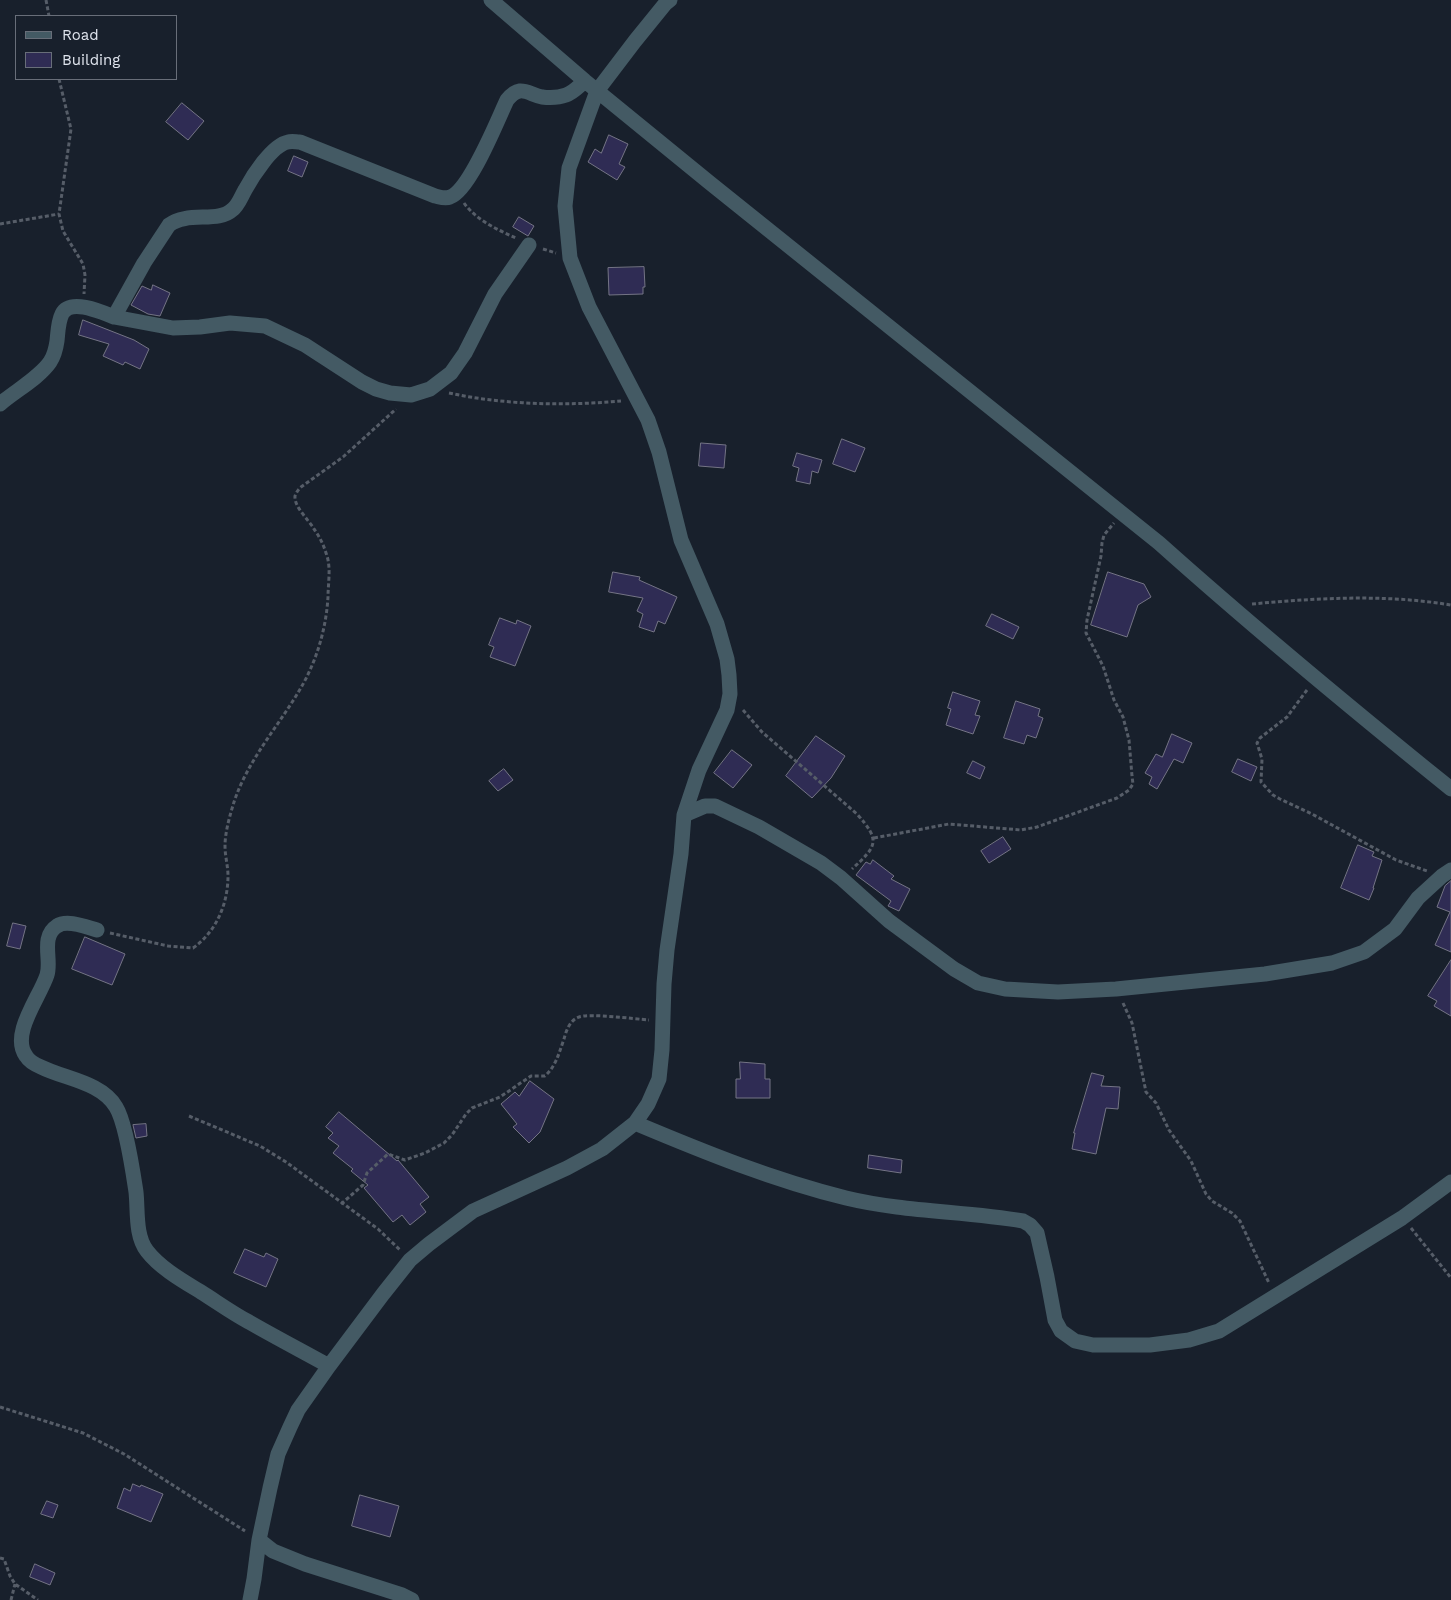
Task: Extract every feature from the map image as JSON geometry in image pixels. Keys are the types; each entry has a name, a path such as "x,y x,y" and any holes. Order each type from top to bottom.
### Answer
{"street":[{"path":"491,0 597,91 1159,543 1314,678 1451,789"},
{"path":"250,1600 259,1540 274,1471 282,1445 298,1410 328,1366 410,1260 428,1244 473,1211 567,1168 602,1149 635,1123 648,1104 659,1079 664,1021 666,950 680,863 684,815 699,770 723,720 730,694 727,659 717,624 681,540 659,452 648,420 590,307 570,258 565,206 569,168 597,91 635,40 670,0"},
{"path":"114,317 144,263 169,225 175,220 184,218 224,216 233,210 247,186 270,154 279,146 288,142 300,142 435,196 450,197 456,194 468,180 507,100 512,94 522,90 541,96 558,97 569,95 585,81"},
{"path":"0,404 42,371 50,362 54,355 62,313 74,306 114,317 173,328 230,323 265,326 305,345 376,389 390,393 412,395 430,389 451,373 465,353 495,294 529,244"},
{"path":"684,815 705,806 725,809 821,863 841,878 889,921 954,969 978,983 1005,988 1058,992 1116,989 1266,974 1332,963 1364,952 1396,929 1418,898 1447,873"},
{"path":"97,930 65,923 58,925 52,930 47,946 49,960 47,974 25,1023 22,1036 22,1048 26,1057 51,1073 94,1087 116,1107 124,1131 136,1191 140,1234 146,1250 161,1264 247,1322 328,1366"},
{"path":"635,1123 743,1167 847,1198 890,1206 1023,1220 1037,1234 1055,1320 1061,1331 1075,1341 1093,1346 1150,1345 1189,1340 1218,1331 1402,1218 1451,1182"},
{"path":"259,1540 273,1552 412,1600"}],"path":[{"path":"46,0 49,15"},
{"path":"59,80 71,129 59,214 63,231 82,264 85,275 83,307"},
{"path":"456,194 467,208 484,222 529,244 570,258"},
{"path":"0,224 59,214"},
{"path":"430,389 468,397 558,404 637,399"},
{"path":"97,930 168,946 193,948 209,934 218,919 228,894 225,845 235,800 259,750 299,691 313,664 327,611 328,557 315,530 296,503 297,491 364,440 412,395"},
{"path":"874,838 948,824 1020,830 1037,827 1117,798 1129,790 1132,784 1132,776 1129,740 1123,716 1114,700 1103,666 1086,633 1104,535 1122,513"},
{"path":"1230,606 1327,598 1374,598 1451,605"},
{"path":"1314,678 1287,717 1260,738 1257,743 1262,759 1261,782 1273,795 1328,822 1396,860 1447,873"},
{"path":"730,694 762,732 858,814 869,828 874,838 872,848 841,878"},
{"path":"1116,989 1127,1008 1132,1023 1146,1092 1156,1103 1170,1130 1191,1161 1206,1194 1212,1201 1232,1213 1240,1221 1277,1296"},
{"path":"342,1204 362,1185 373,1165 388,1154 405,1160 444,1143 472,1108 500,1097 522,1084 531,1076 545,1076 552,1069 567,1029 579,1017 664,1021"},
{"path":"189,1116 260,1146 286,1162 378,1230 410,1260"},
{"path":"1402,1218 1451,1278"},
{"path":"0,1406 83,1433 124,1454 229,1519 259,1540"},
{"path":"0,1558 4,1559 14,1584 38,1600"},
{"path":"11,1600 14,1584"}],"building":[{"path":"182,103 204,121 188,140 166,122"},
{"path":"609,135 628,144 619,164 625,167 617,180 588,162 595,149 601,153"},
{"path":"294,156 308,162 302,177 288,171"},
{"path":"519,217 534,226 528,236 513,227"},
{"path":"644,267 645,287 643,287 643,294 609,295 608,268"},
{"path":"153,285 170,293 160,316 148,314 131,305 142,286 151,290"},
{"path":"83,320 134,340 149,349 140,369 125,362 123,365 103,356 109,344 79,335"},
{"path":"842,439 865,448 855,472 833,464"},
{"path":"701,443 726,445 724,468 699,466"},
{"path":"797,453 822,460 818,473 812,471 810,484 796,481 799,468 793,466"},
{"path":"613,572 640,577 639,580 677,597 665,624 658,621 654,632 639,627 643,614 637,611 643,598 609,592"},
{"path":"1108,572 1144,584 1151,597 1138,605 1127,637 1091,625"},
{"path":"992,614 1019,627 1013,639 986,626"},
{"path":"500,618 516,624 517,620 531,626 515,666 490,657 494,647 489,645"},
{"path":"953,692 980,701 975,715 980,716 973,734 946,725 951,709 948,708"},
{"path":"1016,701 1040,709 1038,716 1043,718 1036,738 1027,735 1024,744 1004,738"},
{"path":"1172,734 1192,743 1183,763 1174,759 1157,789 1149,784 1152,777 1145,773 1156,754 1162,757"},
{"path":"816,736 845,756 831,778 812,798 786,776"},
{"path":"732,750 752,765 733,788 714,773"},
{"path":"1238,759 1257,767 1251,781 1232,772"},
{"path":"973,761 985,767 980,779 967,773"},
{"path":"504,769 513,780 498,791 489,781"},
{"path":"1003,837 1011,849 989,863 981,851"},
{"path":"1358,845 1374,852 1372,856 1382,860 1369,900 1341,888"},
{"path":"873,860 894,876 891,879 910,889 899,911 888,906 891,901 856,875 866,862 870,864"},
{"path":"1451,881 1451,952 1435,945 1450,912 1437,907 1445,886"},
{"path":"13,923 26,926 20,949 7,946"},
{"path":"85,937 125,954 112,985 72,969"},
{"path":"1451,960 1451,1016 1434,1006 1437,1001 1428,996"},
{"path":"740,1062 765,1064 765,1079 770,1079 770,1098 736,1098 736,1079 740,1079"},
{"path":"1092,1073 1104,1076 1101,1086 1120,1087 1118,1109 1106,1108 1096,1154 1072,1149 1074,1133"},
{"path":"530,1081 554,1099 540,1132 529,1143 513,1127 517,1124 501,1104 515,1092 519,1096"},
{"path":"339,1112 398,1160 429,1197 420,1204 426,1212 410,1225 402,1215 393,1222 364,1188 368,1185 351,1171 353,1169 333,1153 339,1146 328,1138 333,1133 326,1127"},
{"path":"146,1124 147,1136 136,1138 133,1125"},
{"path":"869,1155 902,1160 901,1173 868,1168"},
{"path":"245,1249 264,1257 266,1253 278,1259 266,1287 234,1273"},
{"path":"133,1484 140,1487 141,1485 163,1494 151,1522 117,1508 124,1488 130,1491"},
{"path":"360,1495 399,1506 390,1537 352,1526"},
{"path":"47,1501 58,1505 53,1518 41,1514"},
{"path":"35,1564 55,1573 50,1585 30,1577"}]}
